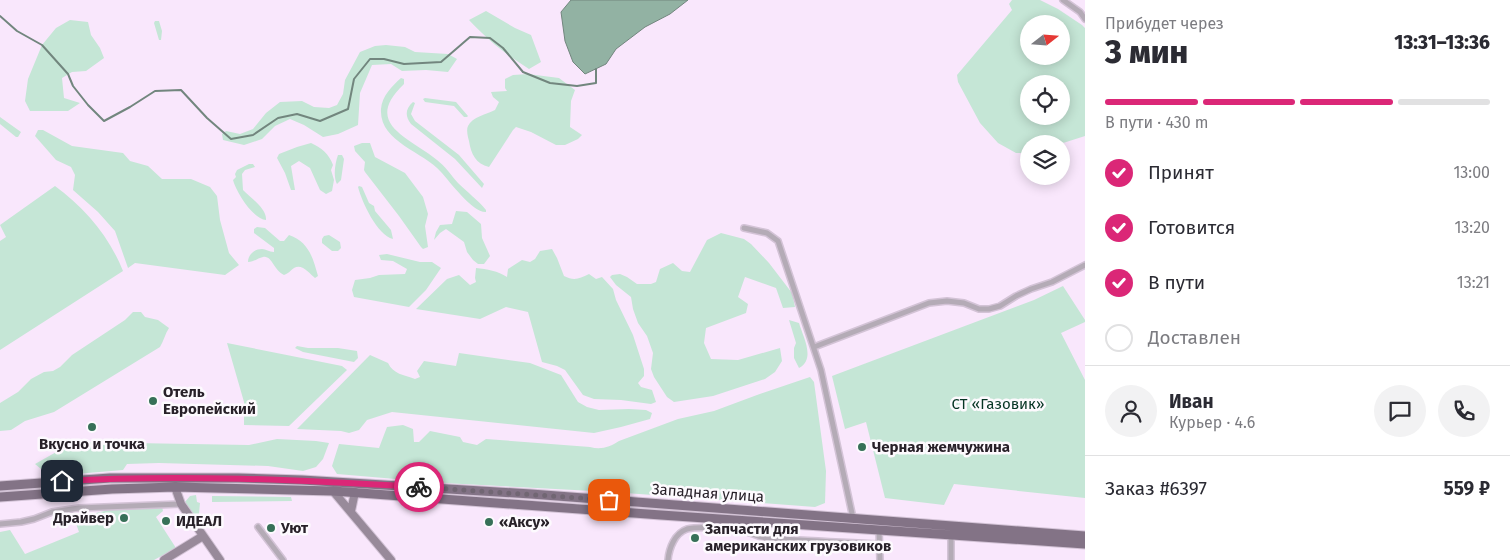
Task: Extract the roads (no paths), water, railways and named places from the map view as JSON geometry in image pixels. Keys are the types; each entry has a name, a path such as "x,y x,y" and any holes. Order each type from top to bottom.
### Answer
{"main road":[{"name":"Западная улица","path":"0,486 110,478 238,478 540,494 1085,536"},
{"name":"Западная улица","path":"0,497 112,489 175,487 332,491 1085,544"},
{"path":"175,487 180,504 220,560"},
{"path":"332,491 391,560"},
{"path":"351,511 355,492"},
{"path":"164,560 203,536"}],"street":[{"path":"1063,0 1080,12 1085,19"},
{"path":"744,228 767,233 778,241 821,370 853,518"},
{"path":"814,347 929,303 947,301 964,303 979,309 1000,306 1016,296 1052,282 1085,265"},
{"path":"0,524 21,522 52,512 78,508 180,504"},
{"path":"258,527 283,560"},
{"path":"668,560 675,539 681,532 689,528 703,527 741,530 764,538 879,544"},
{"path":"879,530 880,560"},
{"path":"951,535 951,560"}],"waterway":[{"path":"0,16 17,31 42,45 68,74 73,86 88,105 104,121 155,91 181,90 207,118 231,139 253,135 278,118 297,114 320,121 348,109 354,79 370,59 384,59 404,64 441,62 470,37 490,38 503,48 523,72 550,83 577,86 596,83 596,69"}],"place":[{"name":"Отель Европейский","path":"153,401"},
{"name":"Вкусно и точка","path":"92,427"},
{"name":"Черная жемчужина","path":"862,447"},
{"name":"Драйвер","path":"124,518"},
{"name":"ИДЕАЛ","path":"166,521"},
{"name":"«Аксу»","path":"489,522"},
{"name":"Уют","path":"271,528"},
{"name":"Запчасти для американских грузовиков","path":"695,538"}],"park label":[{"name":"СТ «Газовик»","path":"998,404"}]}
